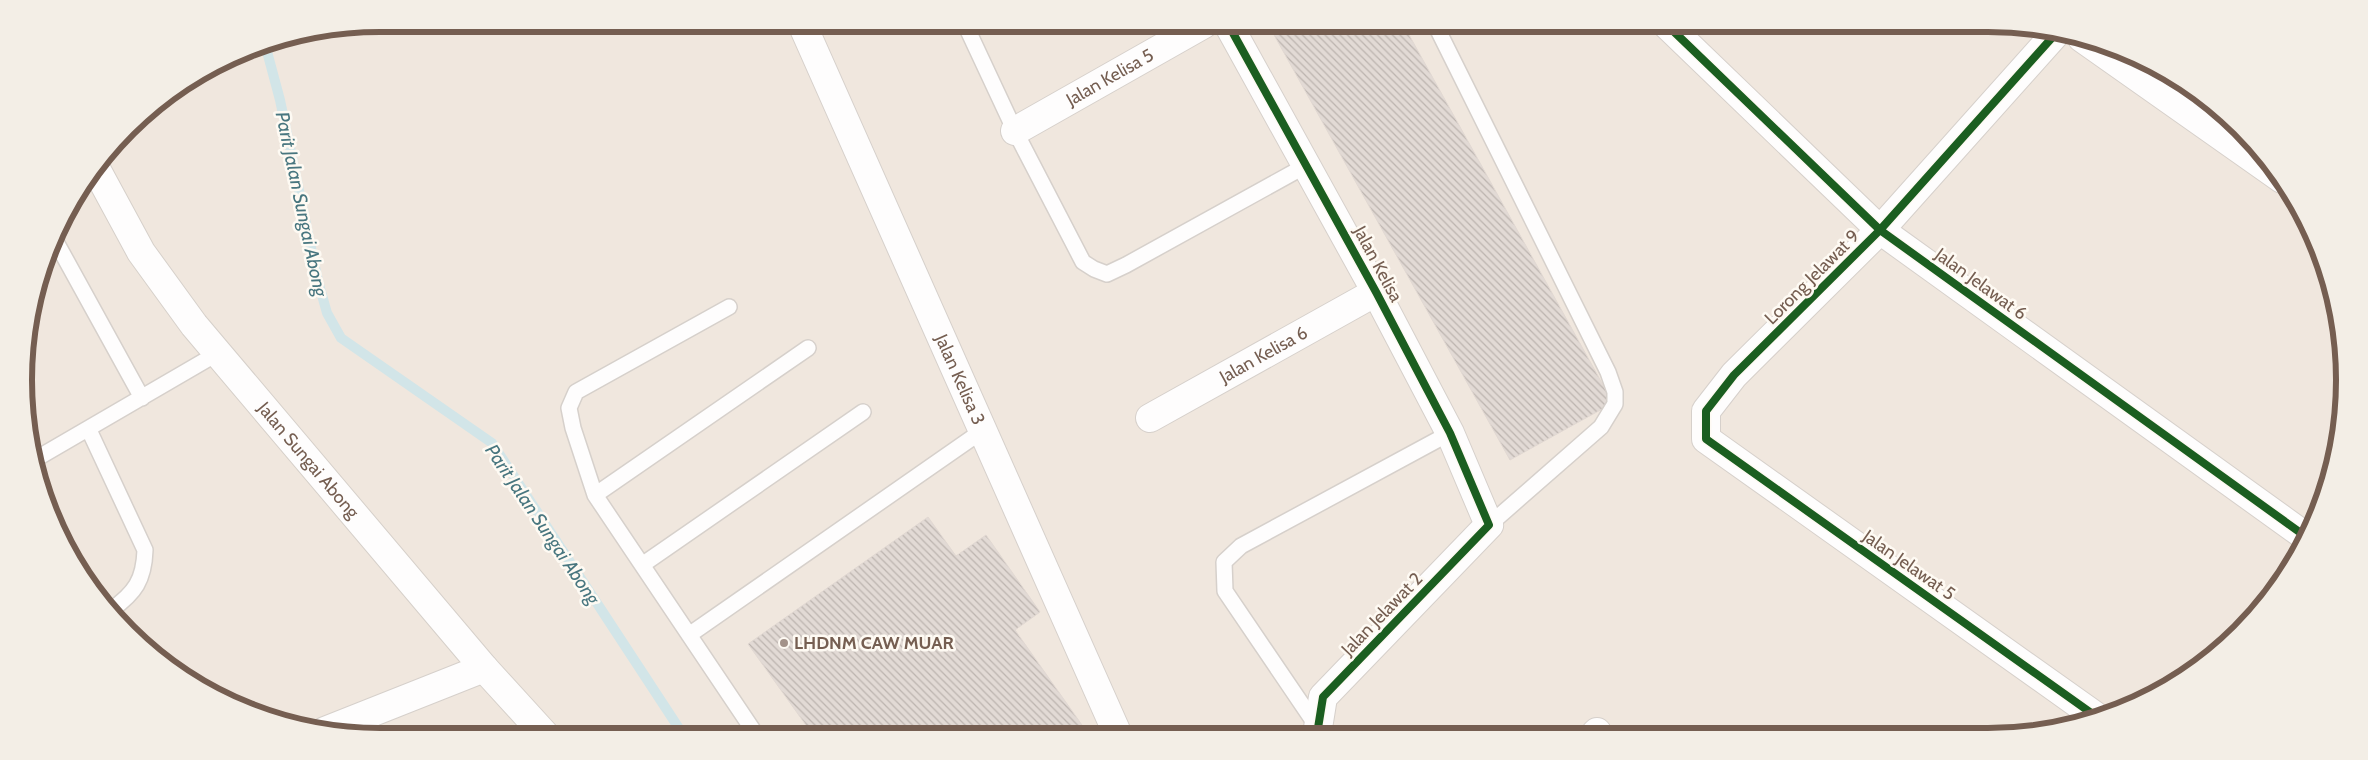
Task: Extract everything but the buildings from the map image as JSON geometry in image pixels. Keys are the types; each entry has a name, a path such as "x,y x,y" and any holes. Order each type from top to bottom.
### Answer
{"street":[{"name":"Jalan Kelisa 3","path":"806,32 1115,728"},
{"name":"Jalan Kelisa 5","path":"1015,131 1190,32"},
{"name":"Jalan Kelisa","path":"1232,32 1376,292 1450,433 1489,525"},
{"name":"Jalan Jelawat 6","path":"1674,32 1880,230 2301,533"},
{"name":"Lorong Jelawat 9","path":"1706,439 1706,412 1734,375 1880,230 2052,38"},
{"path":"2101,51 2262,166"},
{"name":"Jalan Sungai Abong","path":"99,175 141,252 194,325 484,668 539,728"},
{"name":"Jalan Kelisa 6","path":"1150,418 1376,292"},
{"name":"Jalan Jelawat 5","path":"1706,439 2090,712"},
{"name":"Jalan Jelawat 2","path":"1319,728 1323,697 1489,525"},
{"path":"339,725 484,668"}],"lane":[{"path":"969,32 1015,131 1084,262 1094,269 1107,274 1307,165"},
{"path":"1440,32 1608,372 1616,392 1615,404 1601,427 1489,525"},
{"path":"59,247 142,398"},
{"path":"729,307 576,392 569,408 595,495 752,728"},
{"path":"595,495 808,348"},
{"path":"41,456 89,430 218,353"},
{"path":"642,565 862,412"},
{"path":"89,430 145,550 145,566 138,585 117,606"},
{"path":"689,635 982,431"},
{"path":"1317,728 1225,591 1224,562 1241,546 1450,433"}],"shaded area":[{"path":"1988,32 2033,35 2056,39 2078,44 2121,59 2142,68 2181,91 2200,104 2234,134 2264,168 2277,187 2300,226 2309,247 2324,290 2329,312 2333,335 2336,380 2333,425 2329,448 2317,492 2300,534 2264,592 2234,626 2200,656 2142,692 2078,716 2033,725 1988,728 380,728 335,725 312,721 268,709 226,692 206,681 168,656 134,626 104,592 68,534 44,470 35,425 32,380 33,357 35,335 44,290 68,226 104,168 134,134 168,104 226,68 290,44 335,35 357,33"}],"waterway":[{"name":"Parit Jalan Sungai Abong","path":"267,51 280,100 318,281 327,313 341,338 492,443 679,728"}],"cycle path":[{"path":"1232,32 1376,292 1450,433 1489,525 1323,697 1318,728"},
{"path":"1674,32 1880,230 2301,533"},
{"path":"2052,38 1880,230 1734,375 1706,411 1706,439 2090,712"}],"place":[{"name":"LHDNM CAW MUAR","path":"784,643"}]}
